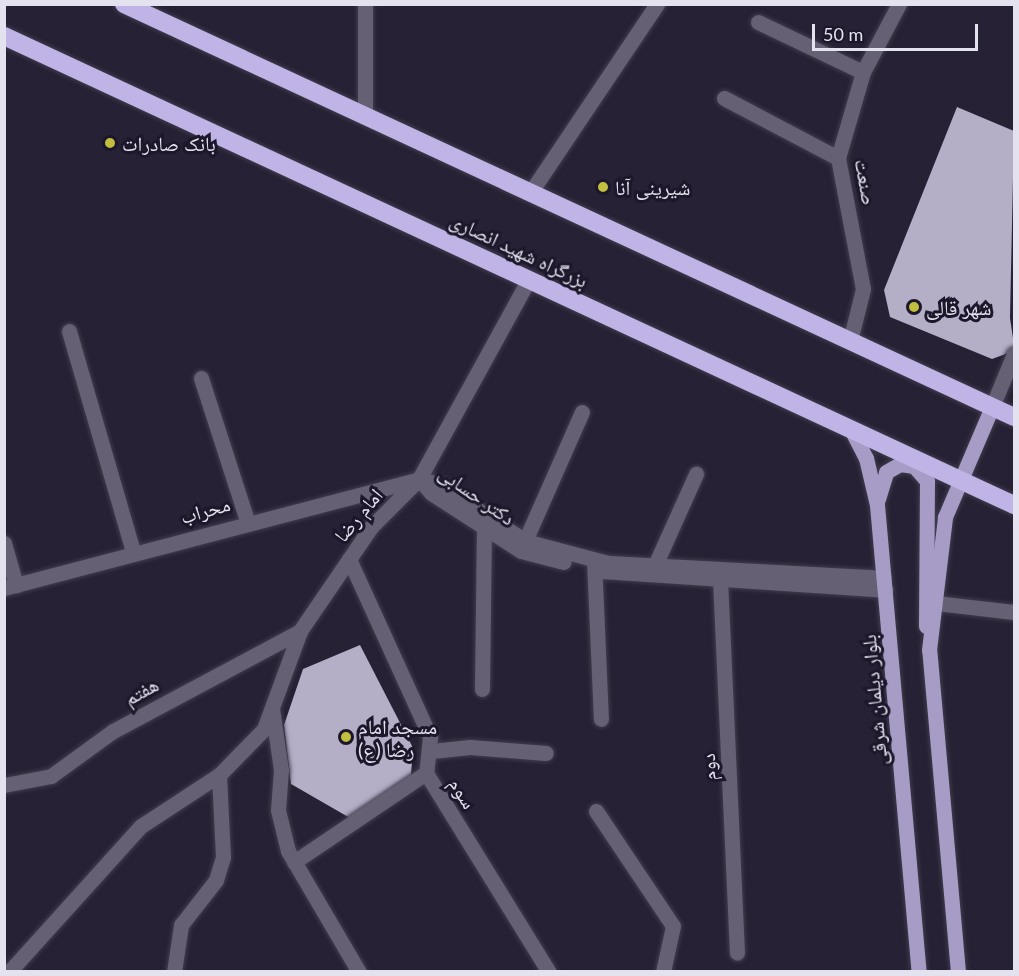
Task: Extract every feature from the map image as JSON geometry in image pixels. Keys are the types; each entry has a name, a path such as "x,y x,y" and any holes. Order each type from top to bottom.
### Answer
{"highway":[{"path":"124,4 1014,417"},
{"name":"بزرگراه شهید انصاری","path":"4,36 1014,505"}],"main road":[{"path":"929,650 945,517 992,407"},
{"name":"بلوار دیلمان شرقی","path":"851,429 866,458 877,505 919,972"},
{"path":"877,505 882,479 892,467 908,464 924,475 929,508 923,593 958,972"}],"street":[{"path":"365,4 365,116"},
{"path":"531,193 657,4"},
{"name":"صنعت","path":"850,341 863,289 838,158 863,72 900,4"},
{"path":"758,22 863,72"},
{"path":"724,98 838,158"},
{"name":"امام رضا","path":"9,972 141,826 219,775 264,729 300,631 371,527 419,478 529,279"},
{"path":"69,331 133,552"},
{"path":"992,407 1014,354"},
{"path":"201,378 247,520"},
{"path":"525,541 582,412"},
{"path":"656,563 696,474"},
{"name":"محراب","path":"10,586 247,520 419,478"},
{"name":"دکتر حسابی","path":"419,478 431,493 521,551 593,565 720,579 885,584"},
{"name":"دکتر حسابی","path":"419,478 439,484 525,541 593,565 656,563 885,584"},
{"path":"482,689 484,527"},
{"path":"4,543 10,586"},
{"path":"349,559 432,751 470,747 546,753"},
{"path":"593,565 601,719"},
{"name":"دوم","path":"720,579 737,953"},
{"path":"936,603 1014,612"},
{"name":"هفتم","path":"4,785 51,776 113,731 300,631"},
{"path":"272,706 281,770 278,810 294,862 357,971"},
{"name":"سوم","path":"432,751 426,773 549,972"},
{"path":"294,862 426,773"},
{"path":"174,972 181,925 216,880 223,857 219,775"},
{"path":"596,811 673,926 663,972"}],"building":[{"path":"957,107 1014,131 1010,318 1014,345 1011,352 992,359 890,317 884,290"},
{"name":"مسجد امام رضا (ع)","path":"360,645 413,748 411,775 350,818 291,784 284,725 303,669"}],"place":[{"name":"بانک صادرات","path":"110,143"},
{"name":"شیرینی آنا","path":"603,187"},
{"name":"شهر قالی","path":"914,307"},
{"name":"مسجد امام رضا (ع)","path":"346,737"}]}
